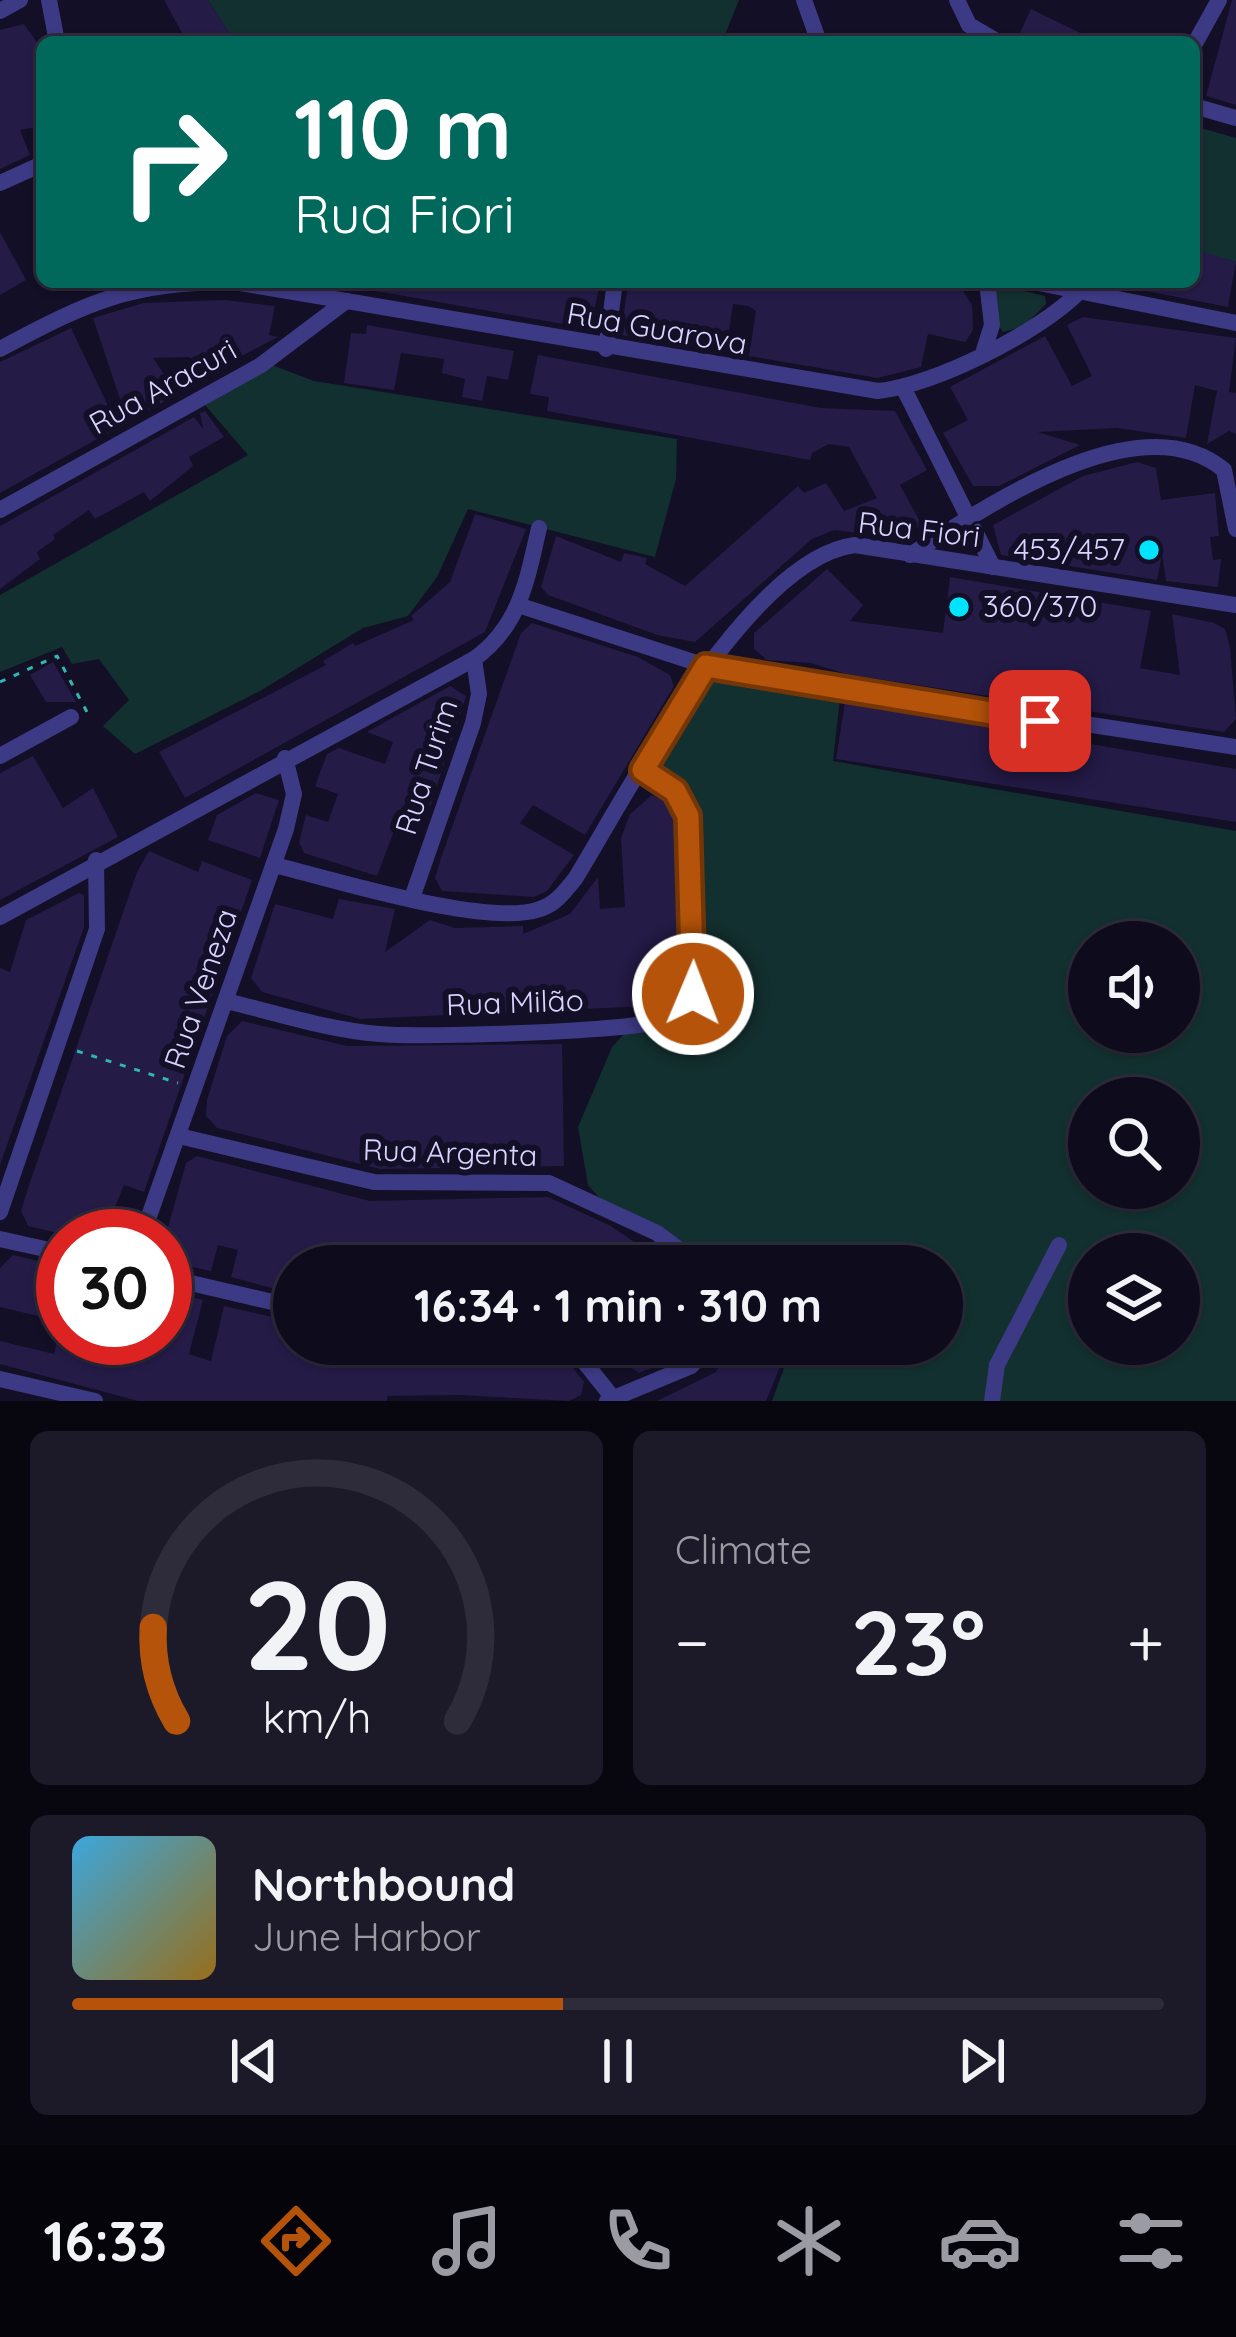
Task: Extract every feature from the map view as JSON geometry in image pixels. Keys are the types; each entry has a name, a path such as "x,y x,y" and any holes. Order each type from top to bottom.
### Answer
{"street":[{"path":"0,11 20,0"},
{"path":"49,0 56,36"},
{"path":"804,0 816,36"},
{"path":"957,0 969,26 987,36"},
{"path":"1199,36 1219,0"},
{"path":"1200,108 1236,118"},
{"path":"0,183 36,167"},
{"name":"Rua Guarova","path":"0,349 88,302 137,288"},
{"name":"Rua Guarova","path":"268,288 846,389 904,389 1043,322 1079,292"},
{"path":"606,349 614,288"},
{"path":"984,350 992,325 988,288"},
{"path":"1061,288 1236,323"},
{"name":"Rua Aracuri","path":"0,510 261,365 346,302"},
{"path":"904,389 993,567"},
{"path":"910,555 971,516 1096,453 1146,447 1202,457 1224,470 1236,529"},
{"path":"0,917 491,646 521,606 539,529"},
{"name":"Rua Fiori","path":"274,865 412,898 511,913 546,907 575,879 706,666 735,629 810,560 832,548 856,545 1236,604"},
{"path":"521,606 706,666 1236,748"},
{"name":"Rua Turim","path":"412,898 472,723 479,694 474,658"},
{"path":"0,756 79,714"},
{"name":"Rua Veneza","path":"152,1209 274,865 294,794 285,758"},
{"name":"Rua Milão","path":"226,1001 382,1034 595,1028 669,1022 681,1016 695,980 688,816 675,791 643,770"},
{"path":"0,1212 97,929 96,860"},
{"name":"Rua Argenta","path":"179,1136 374,1182 549,1183 658,1233 674,1245"},
{"path":"0,1239 36,1247"},
{"path":"992,1401 997,1365 1059,1245"},
{"path":"192,1283 273,1302"},
{"path":"585,1365 610,1400 692,1365"},
{"path":"0,1379 95,1401"}],"path":[{"path":"0,682 58,656 79,714"},
{"path":"76,1051 183,1085"}],"green space":[{"path":"208,0 739,0 724,36 231,36"},
{"path":"1200,128 1236,138 1236,262 1200,253"},
{"path":"994,289 1045,296 1046,304 1024,326 1003,332 996,322"},
{"path":"269,364 314,381 677,439 676,479 655,557 468,509 437,577 408,616 363,628 260,691 135,754 103,726 129,700 99,659 72,664 62,647 0,672 0,595 248,455 199,398"},
{"path":"706,666 841,689 833,761 1236,831 1236,1401 772,1401 785,1365 963,1365 963,1245 666,1245 611,1211 588,1185 578,1127 612,1047 632,1025 689,1007 688,816 666,785 643,770"}],"building":[{"path":"164,0 208,0 231,36 184,36"},
{"path":"1232,0 1236,0 1236,105 1206,96"},
{"path":"1031,9 1087,36 1018,36"},
{"path":"24,24 36,41 36,127 20,130 30,155 0,169 0,30"},
{"path":"0,232 26,280 0,295"},
{"path":"1200,251 1236,262 1228,307 1131,288 1200,288"},
{"path":"360,288 599,288 592,322 585,328"},
{"path":"627,288 952,288 963,291 972,305 973,330 965,342 928,334 921,367 878,378 749,356 756,311 748,306 733,304 726,352 621,335"},
{"path":"224,300 275,306 269,335 278,337 194,381 190,357 153,358 178,394 0,493 0,362 71,328 110,410 122,405 93,318 144,303"},
{"path":"1083,317 1236,338 1229,392 1236,393 1236,434 1229,431 1207,444 1217,391 1195,385 1186,438 1117,428 1038,432 1080,445 999,486 973,486 943,433 968,420 950,387 1045,336 1072,386 1092,376 1067,325"},
{"path":"367,325 514,351 508,380 487,376 482,401 462,397 465,379 442,373 444,359 401,353 394,390 344,383 351,333 366,334"},
{"path":"538,355 821,408 895,411 927,470 900,485 922,525 897,539 894,531 883,536 834,530 812,539 695,642 657,635 548,595 541,587 556,536 621,562 624,553 647,558 645,564 685,586 798,486 804,493 826,483 844,511 877,498 849,447 829,444 812,453 810,460 547,411 549,397 530,394"},
{"path":"205,411 224,437 189,457 193,466 150,501 144,492 95,519 89,510 53,535 55,539 37,552 40,559 0,589 0,526 194,417 203,429 200,413"},
{"path":"1137,462 1156,468 1161,500 1215,493 1219,536 1210,537 1213,560 1221,559 1218,587 1166,581 1162,554 1157,580 1001,555 993,525 1083,476"},
{"path":"475,514 526,529 485,632 185,798 159,752 326,665 323,661 353,643 414,620 411,616 450,582"},
{"path":"827,569 863,605 850,621 943,633 950,577 1151,611 1140,668 1180,675 1172,614 1214,623 1225,629 1230,647 1236,719 1224,732 846,674 811,663 767,660 754,649 754,633"},
{"path":"532,623 638,657 670,675 674,686 585,835 533,805 520,823 574,855 547,891 534,897 442,891 435,878 441,858 521,633"},
{"path":"53,662 76,702 46,702 30,675"},
{"path":"450,686 466,696 425,823 400,815 377,876 304,853 299,842 306,815 328,822 338,794 315,786 327,754 339,748 385,764 393,742 367,732"},
{"path":"845,702 1236,769 1236,822 836,759"},
{"path":"33,756 63,808 93,788 118,837 0,900 0,773"},
{"path":"256,793 279,800 260,858 208,840 217,815"},
{"path":"652,795 670,804 677,832 679,977 672,1005 360,1019 262,992 251,978 275,904 333,919 339,899 395,909 385,952 430,920 455,928 523,926 523,934 570,914 598,877 600,909 625,907 621,838 630,814"},
{"path":"149,851 198,872 202,861 252,880 144,1192 124,1185 114,1209 36,1209 36,1228 28,1226 21,1211 28,1188 137,872"},
{"path":"79,893 84,895 84,927 0,1165 0,968 10,972 26,920"},
{"path":"242,1021 347,1046 562,1044 564,1166 380,1169 217,1128 206,1116 207,1100 227,1036"},
{"path":"197,1156 370,1201 548,1197 611,1226 639,1245 273,1245 273,1288 231,1277 238,1250 218,1245 211,1271 192,1267 192,1209 173,1209 186,1163"},
{"path":"13,1255 36,1261 36,1316 0,1307 0,1268"},
{"path":"192,1297 203,1300 192,1342"},
{"path":"224,1306 273,1317 273,1365 571,1365 584,1382 581,1395 569,1401 460,1395 387,1396 387,1401 138,1401 0,1364 0,1341 36,1350 36,1365 192,1365 192,1355 211,1361"},
{"path":"627,1365 659,1365 639,1373"},
{"path":"720,1365 781,1365 766,1401 657,1401 716,1372"}],"place":[{"name":"453/457","path":"1149,550"},
{"name":"360/370","path":"959,607"}],"route":[{"path":"693,994 688,816 675,791 643,770 706,666 1040,721"}]}
